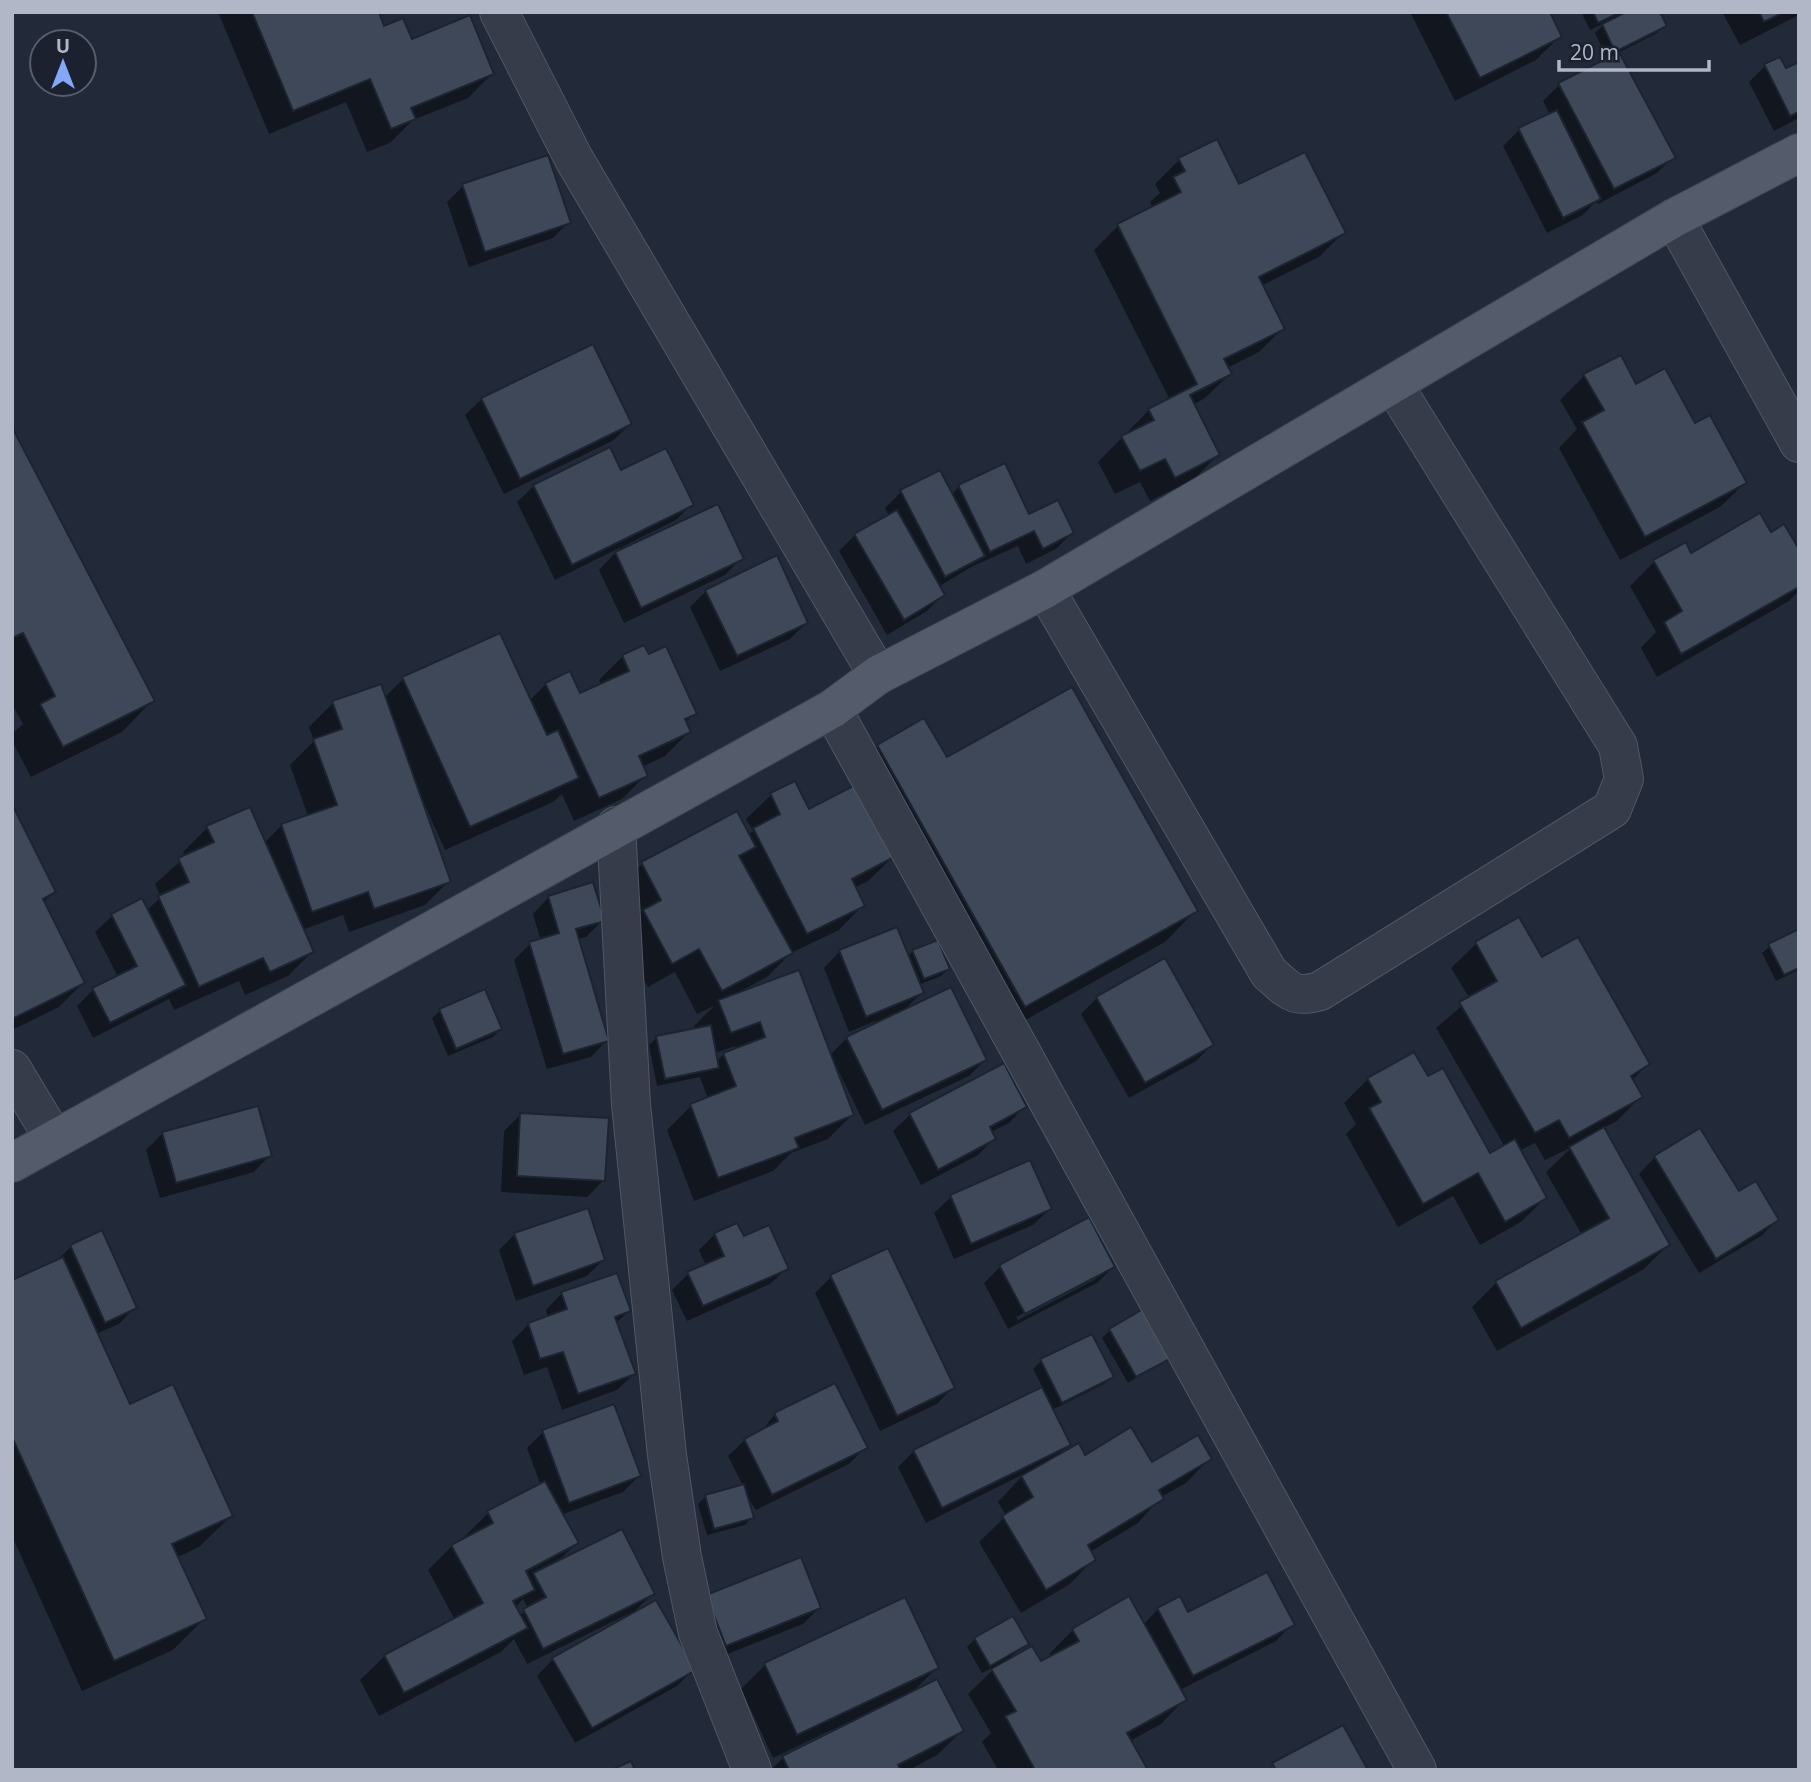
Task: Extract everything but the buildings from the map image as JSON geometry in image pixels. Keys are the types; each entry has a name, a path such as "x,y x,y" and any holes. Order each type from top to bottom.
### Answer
{"main road":[{"path":"12,1163 831,709 878,675 1045,589 1674,218 1799,153"}],"street":[{"path":"499,12 575,159 878,675"},
{"path":"1674,218 1799,443"},
{"path":"1045,589 1269,973 1292,993 1305,996 1321,991 1612,809 1625,779 1618,746 1392,384"},
{"path":"831,709 1417,1770"},
{"path":"616,826 631,1104 669,1467 682,1557 698,1633 752,1770"},
{"path":"12,1069 54,1139"}]}
